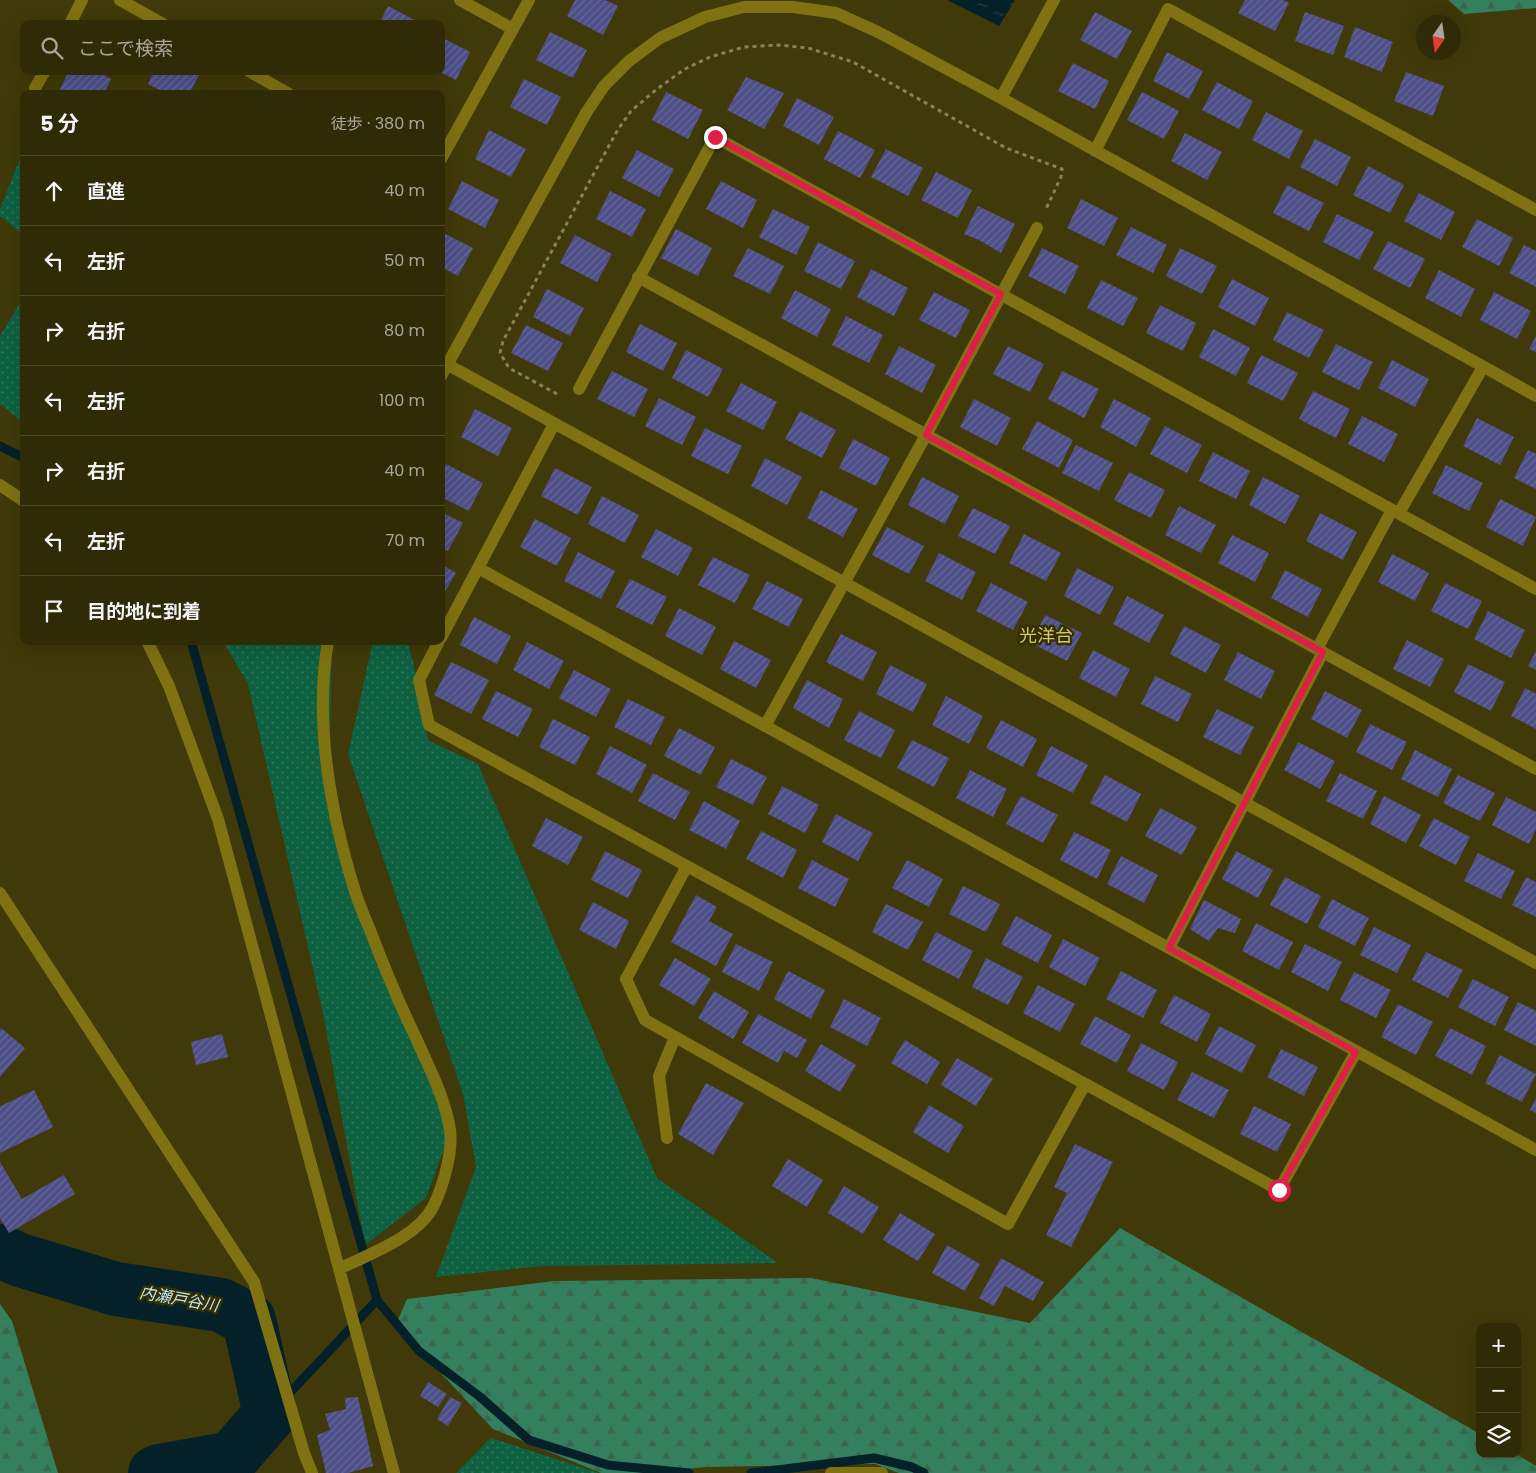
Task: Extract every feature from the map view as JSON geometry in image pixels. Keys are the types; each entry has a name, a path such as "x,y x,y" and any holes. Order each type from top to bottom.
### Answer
{"street":[{"path":"72,20 82,0"},
{"path":"120,0 156,20"},
{"path":"460,0 513,29"},
{"path":"445,152 529,0"},
{"path":"1001,98 1054,0"},
{"path":"445,363 581,122 604,86 629,61 660,38 705,17 744,7 793,7 836,13 878,32 1001,98 1536,396"},
{"path":"1095,151 1168,9 1536,210"},
{"path":"36,90 43,75"},
{"path":"256,75 282,90"},
{"path":"579,388 715,137 1536,589"},
{"path":"765,726 1038,228"},
{"path":"638,277 1536,769"},
{"path":"1169,948 1320,650 1395,511 1483,366"},
{"path":"445,368 554,424 1536,962"},
{"path":"445,630 554,424"},
{"path":"0,485 20,498"},
{"path":"478,568 1536,1150"},
{"path":"149,645 169,686 218,819 344,1266 348,1300 394,1473"},
{"path":"328,645 323,686 327,759 333,805 354,889 387,974 443,1099 450,1132 447,1164 432,1209 416,1226 396,1242 344,1266"},
{"path":"437,645 419,680 429,725 1279,1190 1356,1052"},
{"path":"687,866 626,979 645,1020 1008,1224 1085,1084"},
{"path":"0,893 254,1282 304,1453 312,1473"},
{"path":"667,1138 659,1076 675,1037"},
{"path":"830,1473 882,1473"}],"green space":[{"path":"1448,0 1536,0 1536,8 1464,14"},
{"path":"20,158 20,232 0,216 0,209"},
{"path":"20,303 20,420 0,404 0,336"},
{"path":"225,645 332,645 329,771 366,919 450,1132 426,1198 365,1245 323,1013 248,684"},
{"path":"372,645 408,645 428,740 478,764 657,1178 778,1263 543,1266 436,1277 476,1167 463,1094 348,754"},
{"path":"1120,1228 1476,1432 1476,1458 1521,1457 1536,1466 1536,1473 899,1473 875,1464 706,1467 644,1473 601,1473 493,1429 395,1327 407,1299 554,1281 811,1278 1030,1323"},
{"path":"0,1304 12,1321 58,1473 0,1473"},
{"path":"491,1438 599,1473 456,1473"}],"water":[{"path":"947,0 1015,0 999,26"}],"building":[{"path":"575,0 605,0 618,6 603,35 567,16"},
{"path":"1245,0 1283,0 1289,3 1275,31 1238,13"},
{"path":"388,6 414,20 381,20"},
{"path":"1095,12 1132,31 1117,59 1080,40"},
{"path":"1305,12 1344,26 1333,55 1295,41"},
{"path":"1355,27 1393,42 1382,72 1344,57"},
{"path":"550,32 587,50 573,78 536,60"},
{"path":"445,39 470,52 456,80 445,74"},
{"path":"1167,52 1203,71 1189,99 1153,81"},
{"path":"1073,63 1109,81 1095,109 1058,91"},
{"path":"1406,72 1444,86 1433,116 1394,101"},
{"path":"67,75 104,75 111,79 106,90 60,89"},
{"path":"152,75 199,75 191,90 159,90 148,84"},
{"path":"746,77 784,93 764,129 727,110"},
{"path":"524,79 561,97 547,125 510,107"},
{"path":"1217,82 1253,101 1239,129 1202,110"},
{"path":"666,92 703,110 688,139 652,120"},
{"path":"1142,92 1179,111 1164,139 1127,120"},
{"path":"797,98 834,117 819,145 783,126"},
{"path":"1266,112 1303,131 1289,159 1252,140"},
{"path":"489,130 526,149 511,177 475,159"},
{"path":"838,131 875,150 860,178 824,159"},
{"path":"1185,133 1222,152 1207,180 1171,161"},
{"path":"1315,139 1351,157 1337,186 1300,167"},
{"path":"886,149 923,168 908,196 871,177"},
{"path":"637,150 674,169 659,197 622,178"},
{"path":"1368,166 1404,185 1390,213 1353,195"},
{"path":"936,172 972,190 958,218 921,200"},
{"path":"462,181 499,200 485,228 448,209"},
{"path":"721,181 757,200 743,228 706,209"},
{"path":"1287,185 1324,203 1309,231 1273,213"},
{"path":"610,191 646,209 632,237 596,219"},
{"path":"1419,193 1455,212 1441,240 1404,221"},
{"path":"1081,199 1118,218 1104,246 1067,228"},
{"path":"978,206 1015,224 1001,253 979,240 964,234"},
{"path":"773,209 810,227 796,255 759,237"},
{"path":"1337,214 1374,232 1359,260 1323,242"},
{"path":"1477,219 1513,238 1499,266 1462,247"},
{"path":"1131,227 1167,245 1153,273 1116,255"},
{"path":"676,229 712,248 698,276 661,258"},
{"path":"445,234 473,248 458,276 445,269"},
{"path":"575,235 612,254 597,282 560,263"},
{"path":"1388,241 1425,259 1410,288 1373,269"},
{"path":"818,242 855,261 841,289 804,271"},
{"path":"1524,245 1536,251 1536,287 1509,273"},
{"path":"748,248 784,266 770,294 733,276"},
{"path":"1042,248 1079,266 1065,294 1028,276"},
{"path":"1180,248 1217,266 1202,294 1166,276"},
{"path":"871,269 908,288 894,316 857,297"},
{"path":"1439,270 1475,289 1461,317 1425,298"},
{"path":"1232,279 1269,298 1255,326 1218,307"},
{"path":"1101,280 1138,298 1123,326 1087,308"},
{"path":"547,289 584,308 570,336 533,317"},
{"path":"795,290 831,309 817,337 781,318"},
{"path":"934,292 970,310 956,338 919,320"},
{"path":"1494,292 1531,311 1517,339 1480,320"},
{"path":"1160,305 1196,323 1183,351 1146,333"},
{"path":"1287,312 1324,330 1309,358 1273,340"},
{"path":"846,316 883,335 869,363 832,345"},
{"path":"640,324 677,343 663,371 626,352"},
{"path":"526,325 563,343 548,371 511,353"},
{"path":"1213,329 1250,348 1236,376 1199,357"},
{"path":"1536,336 1536,352 1529,349"},
{"path":"1336,344 1373,362 1359,390 1322,372"},
{"path":"899,346 936,365 922,393 885,374"},
{"path":"1008,346 1044,364 1030,392 993,374"},
{"path":"686,350 723,369 708,397 672,378"},
{"path":"1261,355 1298,373 1283,401 1247,383"},
{"path":"1392,360 1429,379 1415,407 1378,388"},
{"path":"612,371 648,389 634,417 597,399"},
{"path":"1062,371 1099,389 1084,418 1048,399"},
{"path":"741,383 777,402 763,430 726,411"},
{"path":"1313,391 1350,409 1336,438 1299,419"},
{"path":"659,398 696,417 682,445 645,426"},
{"path":"974,399 1011,418 997,446 960,427"},
{"path":"1114,399 1151,418 1136,447 1100,427"},
{"path":"475,409 512,428 498,456 461,437"},
{"path":"800,411 836,430 822,458 785,439"},
{"path":"1362,416 1398,434 1384,462 1348,444"},
{"path":"1477,418 1514,437 1500,465 1463,446"},
{"path":"1037,421 1073,440 1059,468 1022,449"},
{"path":"1165,426 1202,445 1187,473 1150,454"},
{"path":"705,428 742,446 728,474 691,456"},
{"path":"853,439 890,458 876,486 839,468"},
{"path":"1076,445 1113,463 1099,491 1062,473"},
{"path":"1528,450 1536,454 1536,489 1514,478"},
{"path":"1213,452 1250,471 1236,499 1199,481"},
{"path":"765,458 802,477 787,505 751,486"},
{"path":"446,464 483,483 469,511 445,499"},
{"path":"1446,465 1483,483 1469,511 1432,493"},
{"path":"555,468 592,487 578,515 541,496"},
{"path":"1129,472 1165,490 1151,518 1114,500"},
{"path":"922,477 959,496 945,524 908,505"},
{"path":"1263,477 1300,496 1285,524 1249,505"},
{"path":"821,490 858,509 843,537 807,518"},
{"path":"602,496 639,515 625,543 588,524"},
{"path":"1500,499 1536,517 1523,546 1486,527"},
{"path":"1179,506 1216,525 1201,553 1165,535"},
{"path":"973,508 1010,526 995,554 958,536"},
{"path":"1320,513 1357,532 1343,560 1306,541"},
{"path":"445,514 463,523 448,551 445,550"},
{"path":"535,519 571,538 557,566 520,547"},
{"path":"887,527 924,546 909,574 872,555"},
{"path":"656,529 693,548 678,576 641,557"},
{"path":"1024,534 1061,553 1046,581 1009,563"},
{"path":"1232,535 1269,553 1255,582 1218,563"},
{"path":"578,552 615,571 601,599 564,581"},
{"path":"939,553 976,572 962,600 925,581"},
{"path":"1392,554 1429,573 1415,601 1378,582"},
{"path":"713,557 750,575 735,603 698,585"},
{"path":"445,566 456,573 445,591"},
{"path":"1077,568 1114,587 1100,615 1064,596"},
{"path":"1285,570 1322,589 1308,617 1271,598"},
{"path":"630,579 667,597 652,625 616,607"},
{"path":"767,581 803,599 789,627 752,609"},
{"path":"991,583 1028,602 1013,630 976,611"},
{"path":"1445,583 1482,601 1468,629 1431,611"},
{"path":"1127,596 1164,615 1149,643 1113,624"},
{"path":"679,608 716,627 702,655 665,636"},
{"path":"1488,611 1525,630 1511,658 1474,639"},
{"path":"1045,615 1082,633 1067,661 1031,643"},
{"path":"474,617 511,636 497,664 460,645"},
{"path":"1184,626 1221,645 1206,673 1170,654"},
{"path":"841,634 877,652 863,681 826,662"},
{"path":"1407,640 1444,659 1430,687 1393,669"},
{"path":"734,641 771,660 756,688 720,669"},
{"path":"527,642 564,661 549,689 513,670"},
{"path":"1093,650 1130,669 1116,697 1079,678"},
{"path":"1536,651 1536,670 1528,666"},
{"path":"1238,652 1275,671 1261,699 1224,680"},
{"path":"451,662 489,680 471,714 434,695"},
{"path":"1468,664 1505,682 1491,711 1454,692"},
{"path":"890,665 927,684 913,712 876,694"},
{"path":"574,670 611,689 596,717 559,698"},
{"path":"1155,676 1192,694 1178,722 1141,704"},
{"path":"807,680 843,699 829,728 793,708"},
{"path":"1525,688 1536,694 1536,729 1511,716"},
{"path":"496,691 533,709 518,737 482,719"},
{"path":"1325,691 1362,710 1347,738 1311,719"},
{"path":"946,696 983,716 969,744 932,725"},
{"path":"628,699 665,717 651,745 614,727"},
{"path":"1217,709 1254,727 1240,755 1203,737"},
{"path":"859,711 895,730 881,758 844,740"},
{"path":"553,719 590,737 575,765 539,747"},
{"path":"1001,720 1037,739 1023,767 986,748"},
{"path":"1370,724 1407,742 1392,770 1356,752"},
{"path":"679,728 715,747 701,775 664,756"},
{"path":"912,740 949,758 934,787 897,768"},
{"path":"1298,742 1335,761 1320,789 1284,770"},
{"path":"610,746 647,765 632,793 596,774"},
{"path":"1051,746 1088,765 1073,793 1036,775"},
{"path":"1415,750 1452,769 1438,797 1401,779"},
{"path":"731,759 767,777 753,805 716,787"},
{"path":"970,770 1007,789 993,817 956,798"},
{"path":"653,773 690,792 675,820 638,801"},
{"path":"1340,773 1377,791 1363,819 1326,801"},
{"path":"1105,775 1141,794 1127,822 1090,803"},
{"path":"1458,775 1495,793 1480,821 1443,803"},
{"path":"782,786 819,805 805,833 768,814"},
{"path":"1021,796 1058,815 1043,843 1006,824"},
{"path":"1384,796 1421,815 1406,843 1370,824"},
{"path":"1506,797 1536,812 1536,829 1529,844 1492,825"},
{"path":"704,801 740,821 726,849 689,830"},
{"path":"1160,808 1197,827 1182,855 1145,836"},
{"path":"836,814 873,833 858,861 822,842"},
{"path":"546,818 583,837 568,865 532,846"},
{"path":"1434,818 1470,837 1456,865 1419,846"},
{"path":"761,831 797,850 783,878 746,859"},
{"path":"1074,832 1111,850 1097,879 1060,860"},
{"path":"605,851 642,870 628,898 591,880"},
{"path":"1236,851 1273,870 1258,898 1222,879"},
{"path":"1478,853 1515,871 1501,899 1464,881"},
{"path":"1121,856 1158,875 1144,903 1107,884"},
{"path":"812,860 849,879 835,907 798,888"},
{"path":"907,860 943,879 929,907 892,888"},
{"path":"1285,877 1321,896 1307,924 1270,905"},
{"path":"1526,877 1536,882 1536,917 1512,905"},
{"path":"963,886 1000,904 986,932 949,914"},
{"path":"696,895 717,907 709,921 733,934 716,966 671,942"},
{"path":"1332,899 1369,918 1355,946 1318,927"},
{"path":"1204,900 1241,919 1235,933 1218,928 1209,941 1190,929"},
{"path":"593,902 629,921 616,949 579,930"},
{"path":"886,904 923,922 908,950 872,932"},
{"path":"1016,916 1052,935 1038,963 1001,944"},
{"path":"1256,923 1293,942 1279,970 1242,951"},
{"path":"1374,927 1411,945 1397,973 1360,955"},
{"path":"936,932 973,951 959,979 922,960"},
{"path":"1063,939 1100,958 1085,986 1049,967"},
{"path":"736,944 773,962 759,991 722,972"},
{"path":"1305,944 1342,962 1328,991 1291,972"},
{"path":"1426,952 1463,970 1448,998 1412,980"},
{"path":"675,958 711,979 694,1006 659,985"},
{"path":"986,958 1023,977 1008,1005 972,987"},
{"path":"788,971 825,990 811,1019 774,999"},
{"path":"1121,971 1157,990 1143,1018 1106,999"},
{"path":"1354,972 1391,990 1376,1018 1340,1000"},
{"path":"1473,979 1509,997 1495,1026 1458,1007"},
{"path":"1038,985 1075,1004 1060,1032 1023,1013"},
{"path":"714,991 749,1012 733,1039 698,1018"},
{"path":"1174,995 1211,1014 1197,1042 1160,1023"},
{"path":"844,999 881,1018 867,1046 830,1027"},
{"path":"1518,1002 1536,1011 1536,1046 1504,1030"},
{"path":"1398,1004 1433,1022 1416,1055 1381,1037"},
{"path":"758,1014 807,1040 797,1058 784,1051 778,1063 742,1043"},
{"path":"1095,1016 1131,1035 1117,1063 1080,1044"},
{"path":"1219,1026 1256,1045 1242,1073 1205,1054"},
{"path":"1,1028 25,1048 0,1077 0,1030"},
{"path":"1450,1028 1486,1046 1472,1075 1435,1056"},
{"path":"222,1034 228,1057 196,1065 191,1042"},
{"path":"905,1040 940,1062 927,1084 891,1063"},
{"path":"1141,1043 1178,1062 1164,1090 1127,1071"},
{"path":"821,1044 856,1065 840,1092 805,1071"},
{"path":"1281,1049 1318,1067 1304,1096 1267,1077"},
{"path":"1500,1055 1536,1074 1522,1102 1485,1083"},
{"path":"957,1058 993,1079 976,1106 941,1085"},
{"path":"1192,1072 1229,1090 1214,1118 1177,1100"},
{"path":"706,1083 744,1103 713,1155 678,1134"},
{"path":"34,1090 53,1127 0,1153 0,1105"},
{"path":"1536,1098 1536,1113 1530,1110"},
{"path":"929,1105 964,1126 948,1153 913,1132"},
{"path":"1254,1106 1291,1124 1277,1152 1240,1134"},
{"path":"1075,1144 1113,1162 1071,1247 1046,1235 1067,1193 1054,1187"},
{"path":"788,1159 823,1180 807,1207 772,1186"},
{"path":"0,1162 22,1199 64,1175 75,1194 9,1233 0,1218"},
{"path":"844,1186 879,1207 863,1234 828,1213"},
{"path":"900,1213 935,1234 918,1261 883,1240"},
{"path":"947,1245 980,1264 965,1291 932,1273"},
{"path":"1001,1258 1044,1282 1033,1301 1005,1286 994,1306 979,1298"},
{"path":"428,1382 447,1394 438,1407 420,1396"},
{"path":"358,1397 373,1466 348,1473 326,1473 317,1435 330,1430 325,1414 346,1409 345,1398"},
{"path":"450,1397 462,1403 448,1426 437,1419"}],"waterway":[{"path":"0,446 20,456"},
{"path":"192,645 377,1300"},
{"name":"内瀬戸谷川","path":"0,1251 20,1260 116,1289 221,1305 249,1320 270,1414 232,1458 155,1473"},
{"path":"270,1414 377,1300 419,1351 479,1396 529,1440 608,1465 689,1473"},
{"path":"751,1473 874,1458 912,1467 924,1473"}],"district":[{"name":"光洋台","path":"1046,635"}],"route":[{"path":"715,137 1001,294 926,435 1323,652 1169,948 1356,1052 1279,1190"}]}
